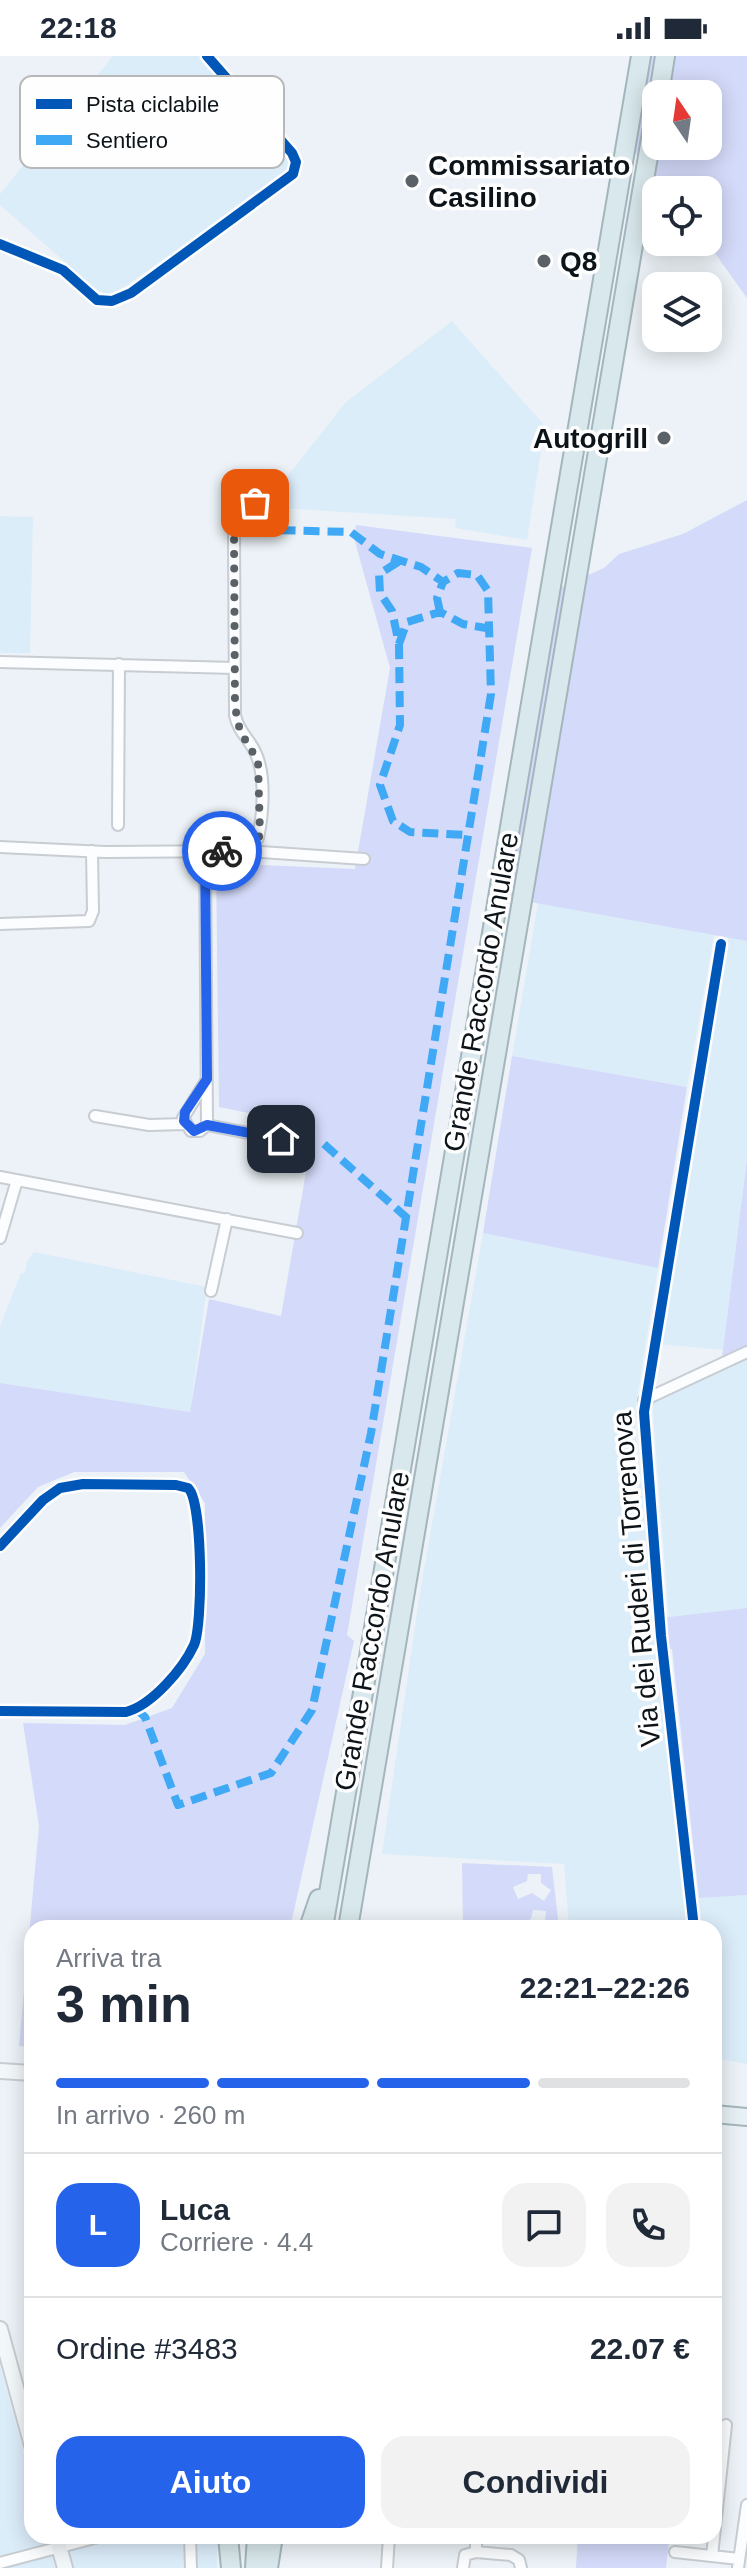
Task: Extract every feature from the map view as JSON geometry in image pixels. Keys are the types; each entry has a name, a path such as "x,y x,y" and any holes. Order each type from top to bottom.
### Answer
{"highway":[{"name":"Grande Raccordo Anulare","path":"324,1920 641,56"},
{"path":"661,80 665,56"},
{"name":"Grande Raccordo Anulare","path":"349,1920 647,160"},
{"path":"359,1920 370,1853 366,1818"},
{"path":"312,1920 335,1855"},
{"path":"229,2544 232,2568"},
{"path":"232,2568 234,2544"},
{"path":"255,2568 256,2544"},
{"path":"268,2568 272,2544"}],"main road":[{"path":"722,2115 747,2117"}],"street":[{"path":"207,56 225,76"},
{"path":"0,244 29,253 67,272 97,300 117,300 293,174 296,162 284,143"},
{"path":"245,851 255,844 260,834 260,782 256,754 236,721 234,534 255,503"},
{"path":"0,662 235,668"},
{"path":"118,825 119,664"},
{"path":"0,847 92,851 245,851 364,859"},
{"path":"0,924 89,921 93,911 92,851"},
{"path":"205,852 207,1125"},
{"name":"Via dei Ruderi di Torrenova","path":"693,1920 661,1636 644,1400 721,944"},
{"path":"185,1124 185,1112 207,1079"},
{"path":"95,1116 149,1125 185,1124 197,1131 207,1125 305,1144"},
{"path":"0,1177 297,1233"},
{"path":"0,1238 17,1180"},
{"path":"211,1291 227,1219"},
{"path":"644,1400 747,1352"},
{"path":"0,1546 43,1500 66,1486 176,1485 188,1488 195,1498 199,1556 197,1637 185,1659 165,1683 144,1704 129,1711 0,1711"},
{"path":"0,2071 24,2072"},
{"path":"0,2081 24,2081"},
{"path":"0,2329 24,2417"},
{"path":"722,2462 726,2425"},
{"path":"675,2552 712,2556 739,2564 747,2505"},
{"path":"0,2563 52,2544"},
{"path":"59,2544 65,2568"},
{"path":"190,2544 191,2568"},
{"path":"387,2568 388,2544"},
{"path":"476,2544 476,2552"},
{"path":"712,2556 713,2544"},
{"path":"463,2568 465,2555 476,2552 513,2555 519,2560 521,2568"}],"shaded area":[{"path":"113,56 204,56 222,76 97,76"},
{"path":"640,56 747,56 747,298 717,256 722,256 722,176 656,176 626,142"},
{"path":"284,145 294,156 286,174 111,296 97,290 0,205 0,194 21,168 284,168"},
{"path":"452,321 545,426 527,540 455,528 456,519 263,507 346,402"},
{"path":"747,500 747,941 497,896 550,592 604,568 619,554 683,534"},
{"path":"0,516 33,517 30,653 0,653"},
{"path":"356,525 532,548 347,1635 354,1641 292,1920 30,1920 39,1826 23,1723 125,1725 172,1708 205,1654 205,1503 184,1472 74,1472 38,1487 0,1528 0,1383 190,1412 209,1299 281,1316 314,1126 219,1107 216,863 355,869 390,668 354,538"},
{"path":"538,903 714,935 687,1087 512,1056"},
{"path":"728,937 747,941 747,1159 723,1350 659,1344"},
{"path":"512,1056 687,1087 658,1268 483,1233"},
{"path":"747,1159 747,1352 721,1364 723,1350"},
{"path":"483,1233 658,1268 634,1417 686,1920 568,1920 564,1864 382,1854 420,1592"},
{"path":"34,1252 207,1287 190,1412 0,1383 0,1326 21,1273 25,1273 27,1261"},
{"path":"747,1357 747,1608 669,1617 652,1402"},
{"path":"747,1608 747,1895 699,1898 672,1649 663,1649 660,1618"},
{"path":"462,1863 552,1867 558,1920 545,1920 546,1911 533,1910 531,1919 463,1920","holes":["528,1874 541,1874 541,1883 551,1890 544,1901 532,1893 518,1899 513,1887 527,1881"]},
{"path":"747,1895 747,2064 722,2059 722,1920 701,1920 699,1898"},
{"path":"24,1991 24,2046 19,2046"},
{"path":"0,2366 24,2454 24,2544 48,2544 55,2568 0,2568"},
{"path":"64,2544 217,2544 217,2568 70,2568"},
{"path":"578,2544 669,2544 666,2568 576,2568"}],"marked path":[{"path":"136,1709 145,1717 178,1805 271,1773 312,1710 371,1433 491,694 488,591 477,575 458,573 443,582 421,567 380,554 351,532 236,529"},
{"path":"398,562 379,574 380,593 392,611 399,644 400,725 380,785 393,821 410,832 466,835"},
{"path":"440,612 437,598 443,582"},
{"path":"399,644 407,622 440,612 463,624 486,628"},
{"path":"324,1144 407,1218"}],"cycle path":[{"path":"207,56 225,76"},
{"path":"0,244 63,270 97,300 112,301 131,293 293,174 296,162 284,144"},
{"path":"693,1920 661,1636 644,1412 721,944"},
{"path":"0,1546 43,1500 60,1488 83,1484 176,1485 188,1488 197,1515 200,1590 194,1645 175,1675 146,1702 126,1712 0,1711"}],"way so far":[{"path":"222,851 245,851 255,844 260,834 258,761 255,751 240,731 235,707 234,534 255,503"}],"place":[{"name":"Commissariato Casilino","path":"412,181"},
{"name":"Q8","path":"544,261"},
{"name":"Autogrill","path":"664,438"}],"route":[{"path":"222,851 205,852 207,1079 185,1112 184,1121 191,1131 200,1131 207,1125 281,1139"}]}
